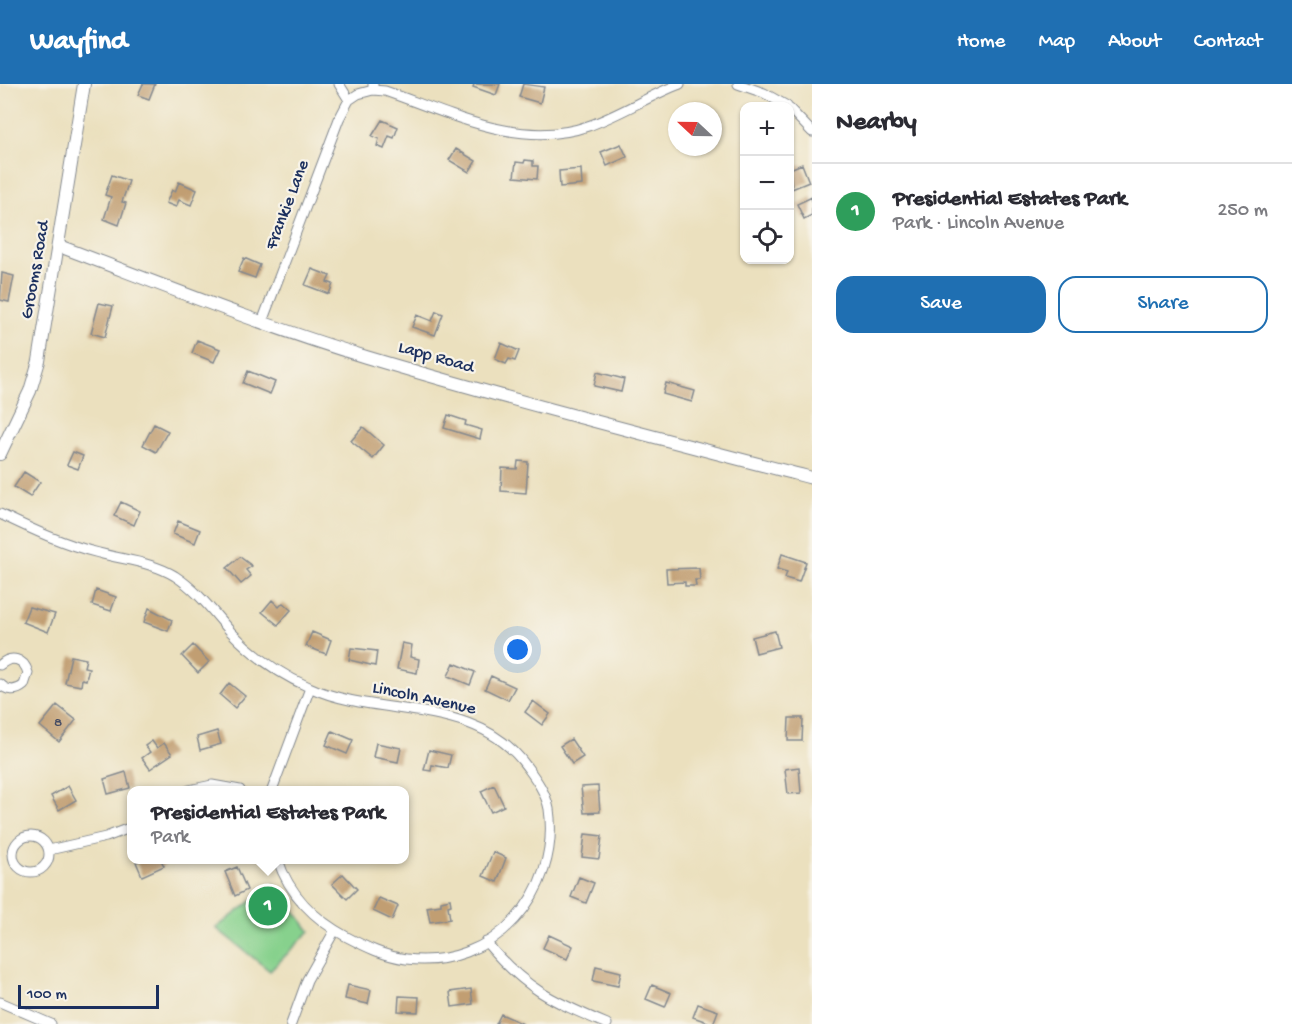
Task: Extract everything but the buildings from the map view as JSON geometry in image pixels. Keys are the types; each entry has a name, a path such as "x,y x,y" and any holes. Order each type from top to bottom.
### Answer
{"street":[{"name":"Grooms Road","path":"0,454 30,391 39,361 84,84"},
{"path":"339,84 349,100 373,87 504,130 552,136 588,126 680,84"},
{"path":"738,84 764,93 778,102"},
{"name":"Frankie Lane","path":"262,322 339,119 349,100"},
{"path":"794,114 812,132"},
{"name":"Lapp Road","path":"59,246 262,322 365,356 624,430 812,478"},
{"name":"Lincoln Avenue","path":"0,514 96,553 142,563 174,576 201,595 231,631 264,662 310,688 342,700 439,715 475,724 501,738 533,775 548,806 549,850 542,875 522,914 486,942 455,955 409,959 372,950 320,920 296,895 280,864"},
{"path":"0,663 9,659 18,660 25,665 28,678 24,685 16,690 7,689 0,684"},
{"path":"273,786 310,688"},
{"path":"49,850 106,837 127,829"},
{"path":"25,836 40,838 49,850 46,865 40,870 25,872 14,862 14,847 25,836"},
{"path":"291,1024 307,980 335,930"},
{"path":"486,942 506,967 544,997 607,1024"},
{"path":"0,1002 51,1024"}],"green space":[{"path":"274,884 310,931 270,971 216,928"}],"place":[{"name":"Presidential Estates Park","path":"268,906"}]}
